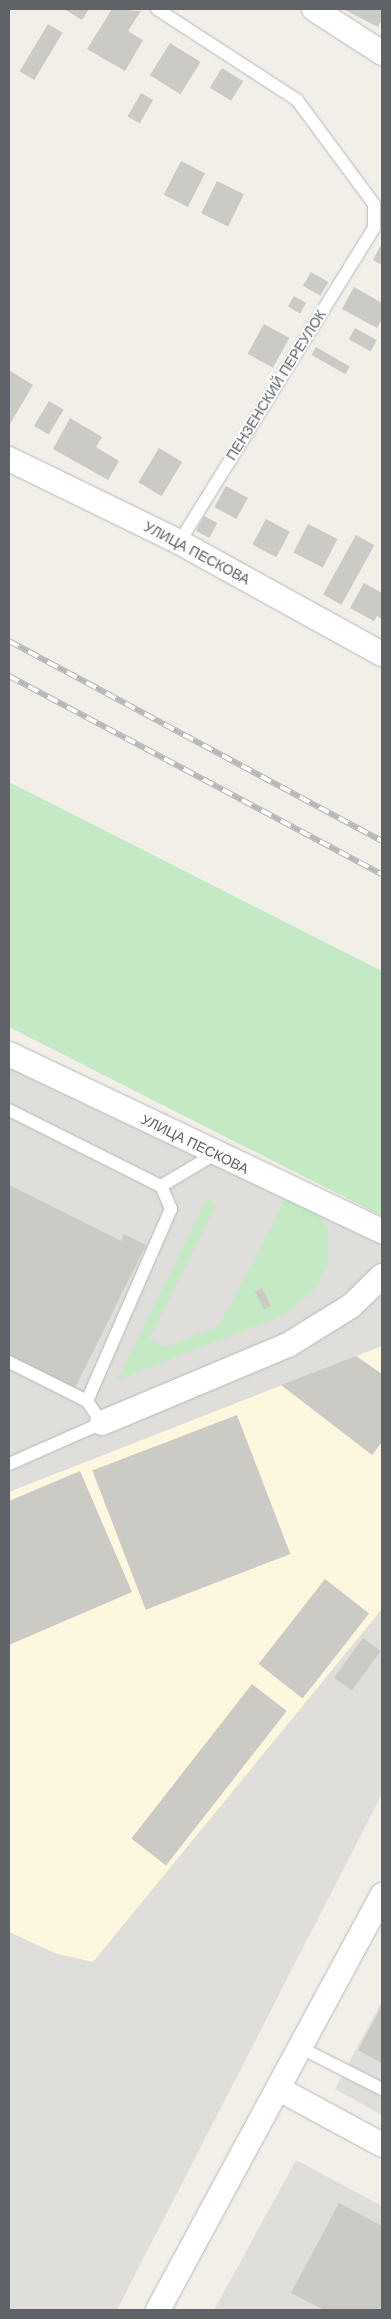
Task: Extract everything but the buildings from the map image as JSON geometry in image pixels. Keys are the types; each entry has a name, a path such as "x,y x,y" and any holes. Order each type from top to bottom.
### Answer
{"street":[{"path":"314,9 382,53"},
{"name":"УЛИЦА ПЕСКОВА","path":"9,459 179,542 382,654"},
{"name":"УЛИЦА ПЕСКОВА","path":"9,1054 215,1154 382,1230"},
{"path":"102,1423 288,1345 351,1306 382,1276"},
{"path":"158,2310 279,2090 382,1895"},
{"path":"279,2090 382,2145"}],"lane":[{"name":"ПЕНЗЕНСКИЙ ПЕРЕУЛОК","path":"157,9 297,100 374,204 374,228 179,542"},
{"path":"9,1110 161,1186 170,1209 88,1401"},
{"path":"161,1186 215,1154"},
{"path":"9,1362 88,1401 102,1423 9,1464"},
{"path":"301,2048 382,2088"}],"shaded area":[{"path":"9,1068 382,1245 382,1346 9,1492"},
{"path":"382,1346 382,1609 93,1962 57,1954 9,1932 9,1492"},
{"path":"382,1609 382,1794 117,2310 9,2310 9,1932 57,1954 93,1962"},
{"path":"382,2001 382,2115 335,2089"},
{"path":"296,2160 382,2206 382,2310 214,2310"}],"green space":[{"path":"9,782 382,971 382,1216 9,1027"},
{"path":"294,1197 307,1202 328,1228 328,1262 316,1289 282,1316 117,1380 207,1198 216,1205 149,1339 165,1347 219,1326 283,1202"}],"railway":[{"path":"9,641 382,841"},
{"path":"9,676 382,874"}]}
